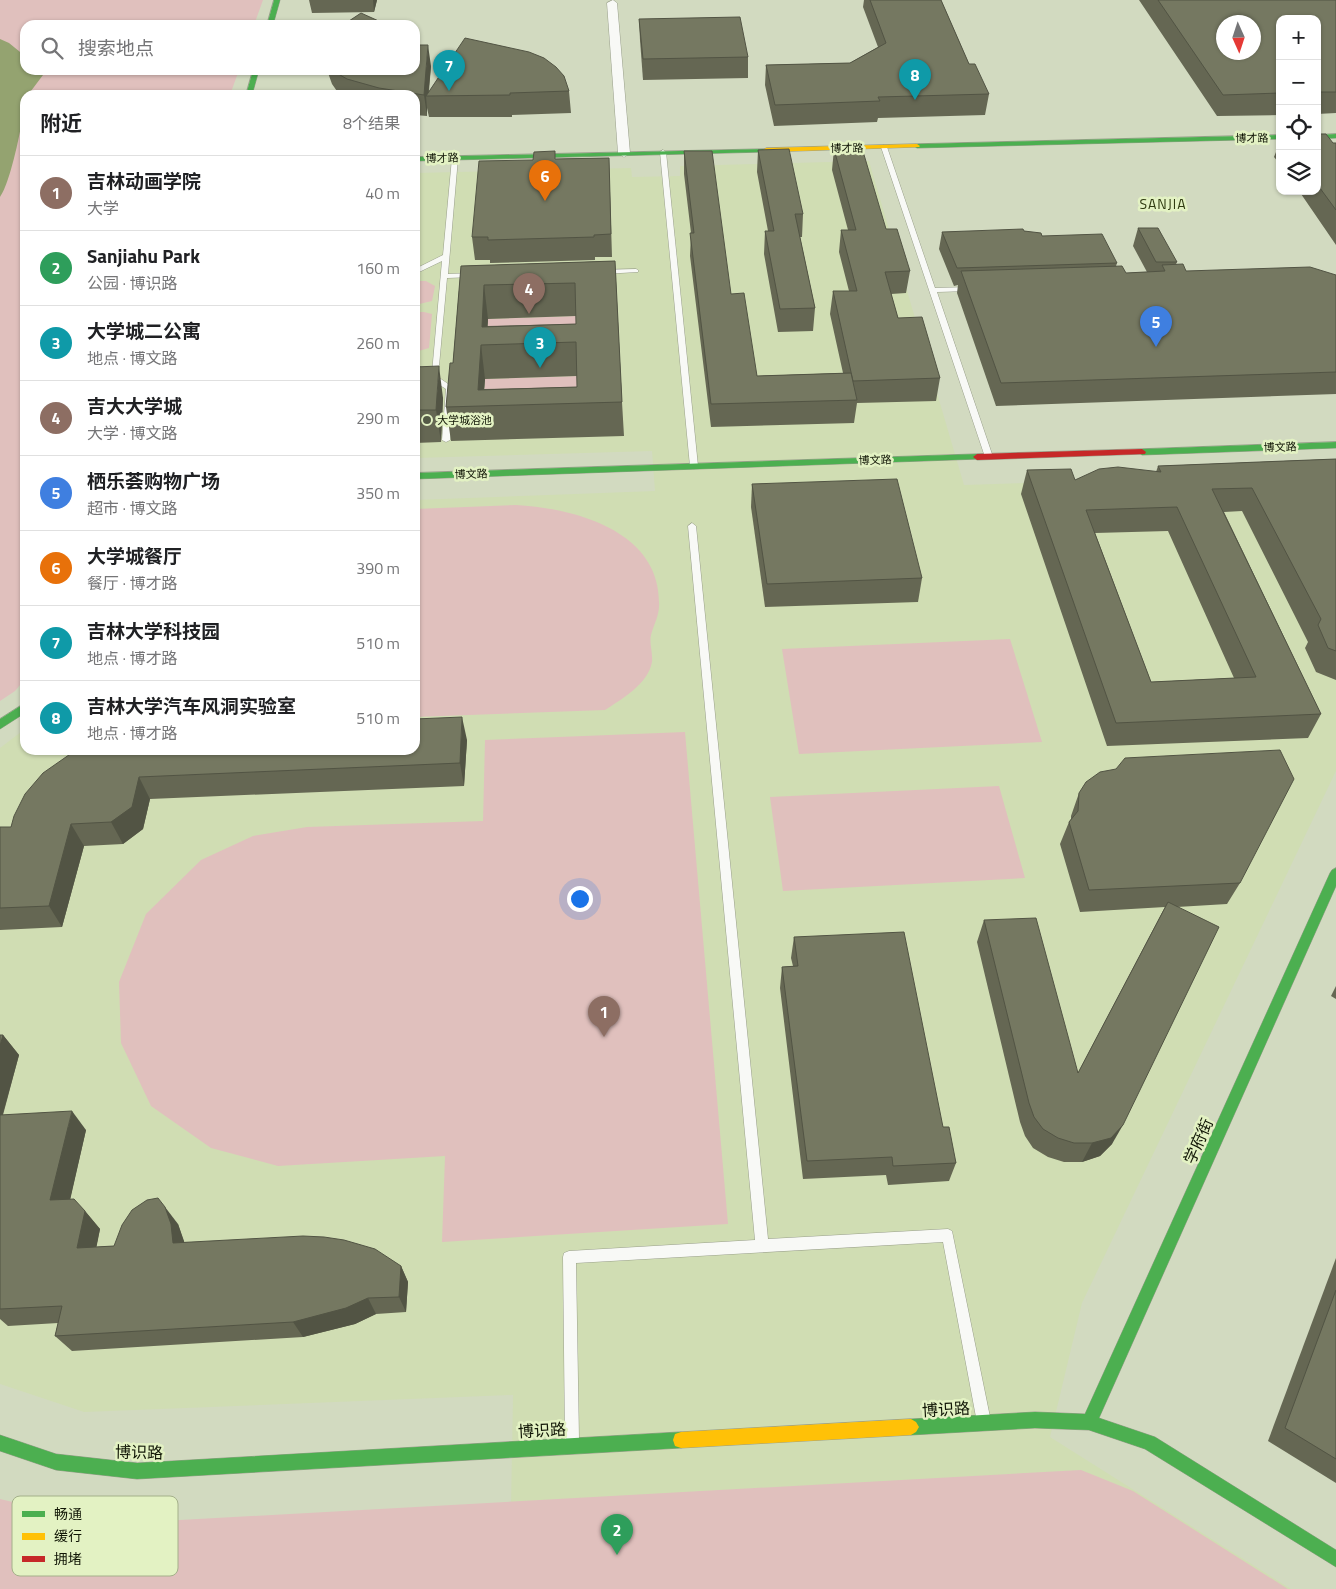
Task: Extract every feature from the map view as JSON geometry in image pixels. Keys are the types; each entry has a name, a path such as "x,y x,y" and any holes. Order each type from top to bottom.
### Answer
{"street":[{"path":"271,20 277,0"},
{"path":"612,3 624,153"},
{"path":"250,90 254,75"},
{"path":"1321,136 1336,136"},
{"name":"博才路","path":"420,159 1276,138"},
{"name":"博文路","path":"420,476 1336,445"},
{"path":"0,725 20,710"},
{"name":"学府街","path":"1089,1422 1336,872"},
{"name":"博识路","path":"0,1443 56,1462 137,1471 1036,1420 1089,1422 1149,1444 1336,1559"}],"lane":[{"path":"884,147 989,456"},
{"path":"663,152 694,466"},
{"path":"434,378 455,158"},
{"path":"420,269 446,256"},
{"path":"598,272 636,271"},
{"path":"444,276 483,275"},
{"path":"933,290 982,288"},
{"path":"420,369 450,388 446,440"},
{"path":"692,526 762,1246"},
{"path":"572,1445 569,1257 948,1235 984,1423"}],"shaded area":[{"path":"0,0 263,0 256,20 20,20 20,75 237,75 232,90 20,90 20,685 15,691 0,701"},
{"path":"0,39 9,43 20,52 20,75 43,75 32,90 20,90 20,132 9,178 0,197"},
{"path":"869,161 964,485 1336,473 1336,771 1082,1303 1050,1437 1291,1589 502,1589 510,1563 513,1395 84,1412 0,1384 0,748 20,733 20,755 420,755 420,500 655,491 652,451 420,458 420,173 631,168 632,177 680,176 680,166"},
{"path":"420,281 426,281 435,286 432,301 420,304"},
{"path":"420,312 432,314 429,348 420,351"},
{"path":"577,316 578,358 486,361 488,319"},
{"path":"578,376 579,421 482,424 485,379"},
{"path":"516,505 539,507 586,518 609,528 629,540 645,557 655,577 659,602 658,615 651,638 652,662 650,670 640,684 605,710 420,717 420,509"},
{"path":"1010,639 1042,742 799,754 782,649"},
{"path":"685,732 728,1224 442,1242 445,1156 278,1166 211,1148 151,1106 121,1043 119,982 146,914 201,860 253,836 307,827 483,821 485,740"},
{"path":"999,786 1025,878 783,891 770,797"},
{"path":"1081,1470 1133,1491 1288,1589 0,1589 0,1499 12,1502 12,1576 178,1576 178,1520"}],"building":[{"path":"870,0 941,0 969,64 975,64 989,94 878,97 880,101 775,105 766,65 850,63 886,43"},
{"path":"1158,0 1336,0 1336,92 1321,92 1321,15 1276,15 1276,93 1223,95"},
{"path":"361,13 376,20 350,20"},
{"path":"740,17 748,57 643,59 639,19"},
{"path":"465,38 529,52 544,58 564,76 569,91 510,93 510,95 426,96"},
{"path":"420,45 428,45 424,95 420,94 420,90 392,90 347,79 340,75 420,75"},
{"path":"1321,134 1326,134 1333,143 1336,143 1336,210 1321,189"},
{"path":"862,148 886,229 897,229 910,271 885,272 898,318 922,317 940,378 853,381 833,291 857,291 841,230 856,230 834,149"},
{"path":"789,149 803,214 795,214 815,308 780,309 765,231 774,231 758,150"},
{"path":"555,151 555,159 609,158 611,234 594,235 594,237 488,240 488,237 472,237 479,161 533,160 534,152"},
{"path":"684,151 712,151 731,294 744,293 757,376 851,373 857,400 711,404 690,233 694,233"},
{"path":"1138,228 1158,228 1177,262 1156,262"},
{"path":"1023,229 1024,231 1041,233 1042,236 1102,234 1117,263 957,268 942,232"},
{"path":"615,261 622,402 446,407 450,363 453,363 461,266","holes":["575,283 576,324 482,327 484,285","576,342 577,387 478,390 481,345"]},
{"path":"1183,264 1186,271 1310,267 1336,275 1336,372 1001,383 961,271 1122,266 1126,273 1165,271 1162,265"},
{"path":"439,366 436,410 420,410 420,367"},
{"path":"1336,459 1336,651 1328,648 1318,625 1321,619 1252,488 1212,489 1321,714 1116,723 1027,470 1071,469 1075,480 1099,469 1118,467 1161,472 1158,466","holes":["1177,507 1256,677 1151,682 1086,510"]},
{"path":"897,479 922,578 767,584 752,484"},
{"path":"462,717 460,763 139,777 132,807 111,822 71,824 49,906 0,908 0,827 11,827 14,816 25,794 43,773 69,755 420,755 420,719"},
{"path":"1280,750 1294,779 1240,883 1089,890 1069,822 1078,811 1079,793 1086,782 1100,772 1116,769 1125,758"},
{"path":"1168,902 1219,927 1123,1125 1111,1138 1092,1143 1074,1143 1058,1138 1043,1129 1034,1117 1029,1103 984,920 1036,918 1078,1073"},
{"path":"904,932 943,1127 949,1127 956,1163 893,1166 892,1157 807,1161 782,967 798,966 794,937"},
{"path":"0,1035 3,1035 0,1046"},
{"path":"72,1111 50,1200 74,1199 85,1211 77,1248 114,1246 122,1225 132,1210 147,1200 158,1198 165,1207 171,1224 173,1243 303,1236 344,1240 375,1249 401,1266 399,1297 368,1298 346,1308 293,1322 55,1336 62,1306 0,1309 0,1115"},
{"path":"1336,1290 1336,1459 1285,1428"}],"traffic: fast":[{"path":"271,20 277,0"},
{"path":"250,90 255,75"},
{"path":"1321,137 1336,136"},
{"path":"917,146 1276,137"},
{"path":"420,159 766,150"},
{"path":"1142,452 1336,445"},
{"path":"420,476 977,457"},
{"path":"0,725 20,711"},
{"path":"1089,1422 1336,873"},
{"path":"911,1427 1035,1420 1089,1422 1149,1443 1336,1559"},
{"path":"0,1443 56,1462 137,1471 681,1440"}],"traffic: slow":[{"path":"766,150 917,146"},
{"path":"681,1440 911,1427"}],"traffic: jam":[{"path":"977,457 1142,452"}],"place":[{"name":"吉林大学科技园","path":"449,91"},
{"name":"吉林大学汽车风洞实验室","path":"915,100"},
{"name":"大学城餐厅","path":"545,201"},
{"name":"吉大大学城","path":"529,314"},
{"name":"栖乐荟购物广场","path":"1156,347"},
{"name":"大学城二公寓","path":"540,368"},
{"name":"大学城浴池","path":"427,420"},
{"name":"吉林动画学院","path":"604,1037"},
{"name":"Sanjiahu Park","path":"617,1555"}],"district":[{"name":"SANJIA","path":"1163,204"}]}
